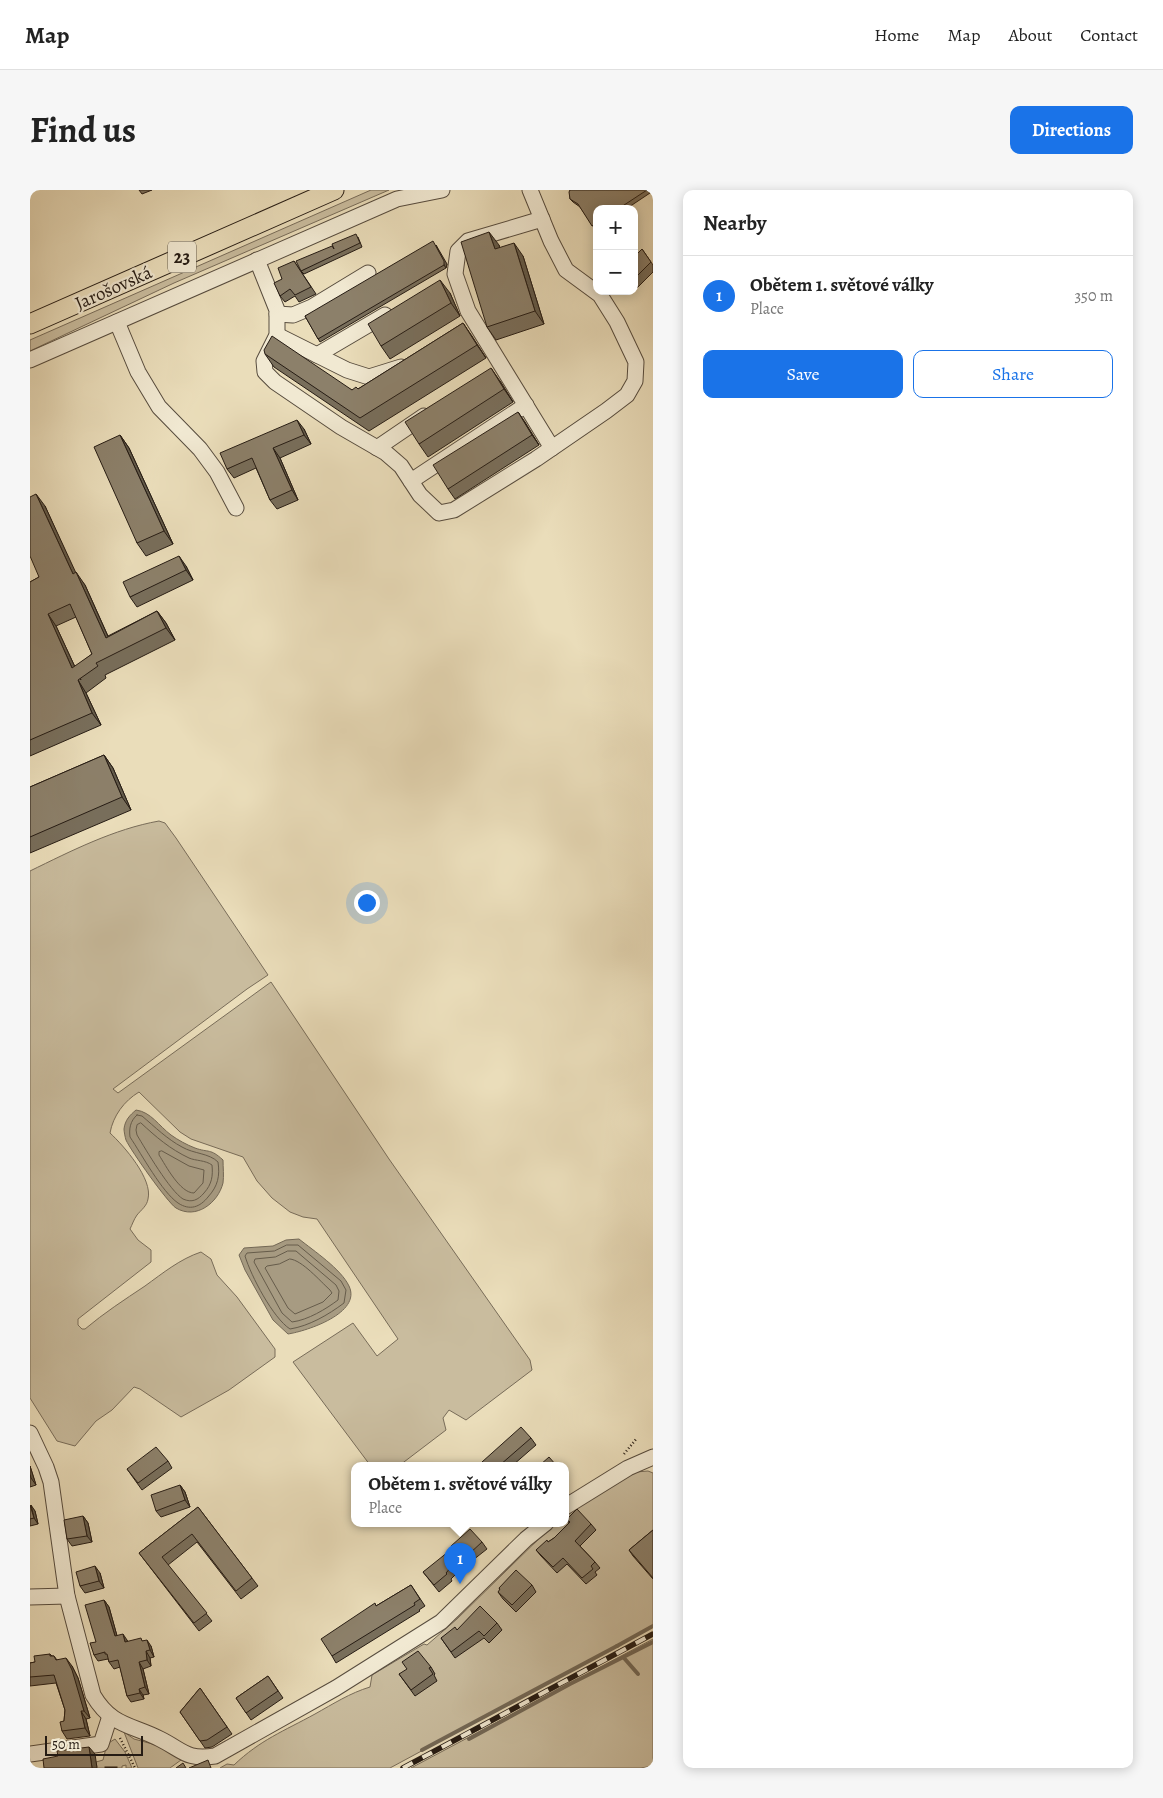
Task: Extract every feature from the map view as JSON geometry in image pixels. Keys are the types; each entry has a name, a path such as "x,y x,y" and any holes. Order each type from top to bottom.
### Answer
{"main road":[{"name":"Jarošovská","path":"30,324 334,190"}],"street":[{"path":"30,360 397,199 442,190"},
{"path":"257,260 277,310 277,335 264,361 265,372 275,382 402,466 420,495 439,513 454,510 552,448 606,411 627,394 634,381 636,362 617,322 600,295 566,270 530,190"},
{"path":"542,219 468,241 458,251 455,274 468,311 469,322 496,368 526,405 552,448"},
{"path":"277,314 293,315 312,306 368,272"},
{"path":"439,284 455,274"},
{"path":"317,355 398,308"},
{"path":"117,322 138,372 159,407 200,448 217,472 236,508"},
{"path":"277,335 347,370 369,377 400,368 416,357"},
{"path":"411,481 526,405"},
{"path":"377,448 434,409"},
{"path":"30,1433 51,1482 67,1596 94,1695 100,1706 122,1724 160,1739 187,1756 202,1758 215,1756 336,1688 441,1622 526,1539 541,1527"},
{"path":"569,1505 628,1468 653,1457"},
{"path":"30,1598 67,1596"},
{"path":"30,1754 101,1744 110,1716"}],"path":[{"path":"110,1716 135,1768"}],"shaded area":[{"path":"371,190 389,190 174,283 30,351 30,340"},
{"path":"159,821 165,823 268,975 113,1089 118,1093 271,982 389,1159 530,1360 532,1370 466,1420 449,1410 443,1418 446,1430 404,1462 368,1462 293,1362 353,1323 377,1356 398,1339 317,1219 303,1217 290,1212 272,1198 257,1181 243,1157 191,1139 180,1132 139,1092 120,1109 110,1133 136,1163 146,1182 148,1191 147,1201 130,1229 138,1240 151,1250 151,1262 78,1319 78,1325 85,1329 172,1267 186,1258 201,1252 211,1259 217,1275 237,1297 275,1349 275,1357 229,1390 181,1417 140,1389 134,1387 112,1410 96,1421 75,1446 57,1441 30,1398 30,871 77,848 109,835"},
{"path":"648,1471 653,1473 653,1626 390,1768 220,1768 227,1764 234,1765 253,1749 273,1736 342,1699 370,1687 372,1675 424,1644 427,1645 457,1619 551,1527 569,1527 569,1511 636,1472"},
{"path":"653,1639 653,1766 641,1768 411,1768"},
{"path":"124,1732 134,1739 160,1746 181,1760 170,1768 138,1768"},
{"path":"115,1739 125,1752 132,1768 126,1768 126,1765 122,1766 122,1768 94,1768 97,1767 96,1762 103,1760 107,1744"}],"water":[{"path":"136,1110 151,1116 180,1141 195,1148 212,1152 223,1160 223,1183 216,1197 205,1208 191,1212 176,1208 142,1165 129,1146 124,1131 127,1120"},
{"path":"299,1239 340,1273 349,1286 351,1296 348,1304 330,1319 319,1325 288,1334 273,1320 245,1270 239,1255 244,1248 273,1246 286,1240"}],"building":[{"path":"570,190 647,190 624,205 593,205 592,226 578,204 570,199"},
{"path":"489,232 495,249 514,243 535,311 487,327 461,242"},
{"path":"356,234 360,243 301,271 296,261 332,246 334,249 332,244"},
{"path":"433,241 444,261 444,265 318,339 305,316"},
{"path":"642,249 651,262 638,275 638,253"},
{"path":"294,261 311,287 295,295 290,289 280,296 274,283 282,279 278,268"},
{"path":"440,280 451,303 381,346 368,324"},
{"path":"463,323 477,345 360,418 265,354 264,350 272,336 352,390 356,387 358,389"},
{"path":"491,368 504,389 419,444 405,422"},
{"path":"518,412 532,435 448,489 433,465"},
{"path":"297,420 304,435 273,448 292,490 270,500 252,458 227,469 220,453"},
{"path":"120,435 164,531 137,543 94,447"},
{"path":"36,494 73,574 76,572 106,638 157,611 166,628 96,663 98,666 78,680 92,713 30,740 30,582 39,577 30,556 30,497","holes":["70,604 92,654 72,668 48,614"]},
{"path":"179,556 186,570 130,597 123,582"},
{"path":"104,755 122,797 30,837 30,787"},
{"path":"521,1427 531,1438 503,1462 482,1462"},
{"path":"156,1447 168,1461 138,1483 127,1469"},
{"path":"549,1457 553,1462 543,1462"},
{"path":"180,1485 185,1500 156,1511 151,1495"},
{"path":"30,1505 34,1518 30,1519"},
{"path":"198,1507 252,1578 236,1591 192,1534 162,1557 207,1613 194,1623 139,1553"},
{"path":"577,1509 591,1524 575,1541 595,1562 591,1566 593,1569 582,1578 563,1558 553,1567 536,1550 547,1540 548,1542 554,1538 565,1527 569,1527 569,1517"},
{"path":"83,1516 87,1536 67,1539 64,1520"},
{"path":"470,1529 482,1542 452,1566 447,1574 434,1585 423,1572 453,1548 451,1546"},
{"path":"653,1530 653,1578 629,1550"},
{"path":"95,1566 99,1581 80,1586 76,1572"},
{"path":"516,1570 532,1585 512,1605 498,1592 499,1588"},
{"path":"411,1585 420,1599 414,1603 415,1605 332,1656 321,1639 375,1603 376,1606"},
{"path":"104,1600 115,1636 123,1634 125,1642 141,1638 142,1641 147,1640 150,1650 146,1651 147,1660 139,1662 145,1687 139,1689 140,1693 127,1696 118,1660 109,1662 105,1652 94,1655 90,1643 96,1642 85,1605"},
{"path":"480,1606 497,1623 484,1636 479,1631 451,1652 441,1638 455,1627 457,1630"},
{"path":"418,1651 431,1667 429,1668 433,1674 411,1690 399,1674 407,1669 402,1662"},
{"path":"50,1654 56,1660 66,1658 72,1670 84,1711 81,1711 85,1728 62,1731 60,1722 64,1721 65,1710 54,1675 30,1677 30,1663 35,1662 34,1656"},
{"path":"268,1676 278,1691 246,1713 236,1698"},
{"path":"200,1688 227,1727 207,1740 200,1741 180,1712"},
{"path":"89,1747 92,1768 44,1768 43,1759 58,1756 57,1751"},
{"path":"208,1760 211,1768 189,1768"},
{"path":"183,1763 186,1768 176,1768"}],"waterway":[{"path":"617,1646 653,1626"},
{"path":"469,1739 570,1684 653,1642"},
{"path":"422,1750 617,1646"},
{"path":"624,1658 638,1674"}],"railway":[{"path":"403,1768 653,1634"}],"place":[{"name":"Obětem 1. světové války","path":"460,1584"}]}
